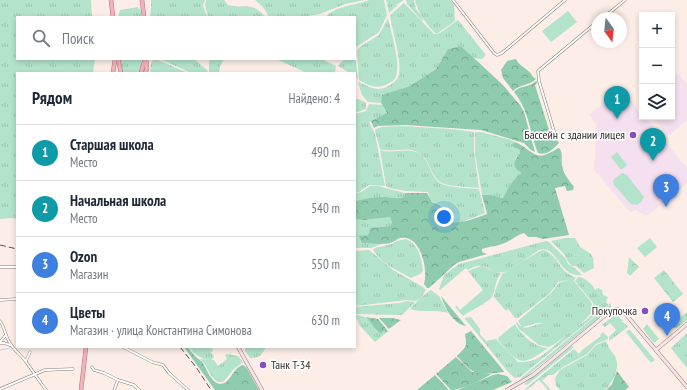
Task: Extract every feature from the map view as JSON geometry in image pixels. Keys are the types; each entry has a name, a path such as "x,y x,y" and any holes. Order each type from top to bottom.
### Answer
{"highway":[{"path":"111,0 113,16"},
{"path":"142,0 144,16"},
{"path":"114,72 116,60"},
{"path":"116,60 117,72"},
{"path":"116,60 121,72"},
{"path":"146,60 146,72"},
{"path":"142,72 146,60"},
{"path":"81,390 86,348"}],"main road":[{"path":"507,390 533,375 611,311 616,309 623,311 687,387"},
{"path":"656,350 687,324"},
{"path":"239,348 262,390"}],"street":[{"path":"453,0 497,55 502,53 565,0"},
{"path":"610,12 625,0"},
{"path":"556,138 539,81 538,71 591,27"},
{"path":"0,267 16,267"},
{"path":"0,300 16,299"},
{"path":"0,322 4,327 5,336 10,345 26,361 46,390"},
{"path":"5,336 0,343 10,345"},
{"path":"125,348 152,362 163,365 169,373 188,390"},
{"path":"26,361 30,352"},
{"path":"92,367 97,372 104,373 118,380 134,385 139,390"},
{"path":"0,389 45,370 73,369"},
{"path":"114,390 118,380"}],"shaded area":[{"path":"678,73 687,84 687,120 669,136 656,120 675,120 675,76"},
{"path":"621,89 639,110 639,120 647,120 687,168 687,183 646,216 636,210 630,212 594,170 597,125 589,115"}],"green space":[{"path":"0,0 91,0 92,16 16,16 16,60 95,60 93,72 16,72 16,219 0,219"},
{"path":"151,0 205,0 203,5 207,16 150,16"},
{"path":"206,0 224,0 228,5 252,7 265,16 208,16 205,5"},
{"path":"255,0 365,0 345,4 320,14 308,16 268,16 263,7"},
{"path":"369,0 384,0 387,15 379,32 356,47 356,16 327,16 334,10"},
{"path":"386,0 404,0 398,4 395,4 398,5 389,13 387,4 389,4"},
{"path":"406,0 414,0 416,9 421,15 423,21 407,4"},
{"path":"415,0 450,0 454,4 455,21 438,33 435,33 423,18"},
{"path":"404,3 434,34 440,33 458,20 486,55 482,59 474,58 461,46 448,49 436,69 410,86 383,95 381,103 368,102 362,95 358,82 379,89 391,84 398,78 400,69 390,15"},
{"path":"138,7 141,11 141,16 118,16 120,10"},
{"path":"568,11 577,22 551,42 542,31"},
{"path":"388,18 397,63 396,76 393,81 383,86 376,87 359,80 357,50 379,35"},
{"path":"461,46 503,85 520,105 524,112 535,152 524,143 481,130 405,125 378,126 374,128 371,121 387,113 381,103 382,95 410,86 436,69 448,49"},
{"path":"516,59 517,62 530,72 536,79 513,91 503,78 501,70 507,61"},
{"path":"120,60 142,60 140,72 122,72"},
{"path":"153,60 158,60 186,72 150,72 151,63"},
{"path":"162,60 195,60 208,72 189,72"},
{"path":"209,60 223,60 220,66 219,72 209,72"},
{"path":"278,60 323,60 336,66 335,72 305,72"},
{"path":"343,60 356,60 358,79 356,78 356,72 348,72 338,66"},
{"path":"536,81 538,82 535,85 550,133 554,135 559,143 544,154 538,153 523,106 514,92 519,88 530,85"},
{"path":"356,98 366,103 366,109 356,113"},
{"path":"369,104 382,105 387,114 369,122 375,134 385,186 369,185 356,193 356,114 366,111"},
{"path":"404,126 474,132 474,151 479,188 455,186 442,183 435,176 425,158 413,150 380,149 375,131 376,129 382,127"},
{"path":"475,132 481,132 511,140 515,142 513,145 515,148 519,149 520,153 515,159 521,174 513,182 503,198 491,195 482,195 475,153"},
{"path":"515,142 539,156 550,153 558,148 560,149 562,165 566,177 574,187 573,190 567,191 565,186 555,188 569,235 543,239 528,237 524,233 504,243 482,249 482,252 487,254 459,262 429,288 427,288 424,284 425,272 423,258 417,245 412,241 407,238 402,238 387,244 362,243 359,236 368,235 370,228 390,226 392,222 390,217 364,220 356,219 356,201 378,197 400,198 404,197 405,193 427,193 432,202 442,206 445,210 447,215 441,219 443,224 467,221 487,214 482,195 491,195 503,198 513,181 521,174 514,164 520,153 519,149 512,145"},
{"path":"380,150 411,151 421,154 436,180 440,183 453,187 479,189 485,213 462,222 442,224 441,219 447,215 445,208 442,205 431,201 428,192 400,190 386,186"},
{"path":"617,152 627,165 621,170 611,157"},
{"path":"622,173 627,175 644,197 637,205 631,204 614,185 613,180"},
{"path":"370,186 378,186 405,193 404,197 374,197 356,201 356,194"},
{"path":"391,217 392,222 390,226 370,228 368,235 362,243 384,243 371,248 356,248 356,219 364,220"},
{"path":"565,238 575,238 580,247 591,254 594,268 584,273 576,266 572,266 569,263 564,254 551,241"},
{"path":"650,238 657,247 645,257 637,248"},
{"path":"406,239 417,248 423,271 411,278 385,263 373,250 375,248"},
{"path":"546,241 549,242 566,259 568,264 582,275 574,275 568,272 555,256 545,249 539,250 504,272 495,272 484,266 474,267 468,270 466,268 440,290 439,289 444,275 459,264"},
{"path":"369,250 393,270 423,287 426,290 421,298 416,301 407,300 356,306 356,251"},
{"path":"544,250 555,258 564,271 576,278 573,282 574,281 591,302 593,307 592,312 586,319 549,347 539,345 519,329 516,323 517,322 522,326 518,321 551,293 559,283 568,280 558,282 550,293 518,318 515,318 508,309 506,311 494,297 495,291 502,274","holes":["538,323 543,323 526,328 522,327"]},
{"path":"629,257 639,267 630,276 627,273"},
{"path":"481,266 501,273 492,297 487,302 463,316 455,307 457,306 460,310 483,290 468,271"},
{"path":"664,270 683,294 673,302 654,278"},
{"path":"578,277 588,281 595,290 598,288 602,290 603,295 608,297 606,301 608,305 520,377 515,378 509,373 465,319 471,317 480,329 480,334 486,341 496,339 518,362 534,360 550,349 593,313 593,303 575,281"},
{"path":"431,290 439,296 448,313 410,309"},
{"path":"441,296 466,326 461,325 453,319"},
{"path":"407,301 415,302 402,315 356,314 356,307"},
{"path":"611,303 611,308 527,376 519,380"},
{"path":"669,307 676,316 668,322 661,314"},
{"path":"687,312 687,320 677,328 673,328 672,324"},
{"path":"616,314 623,321 620,321 628,327 609,341 609,337 616,330 610,323 605,327 602,325"},
{"path":"356,315 368,319 381,334 384,331 386,333 375,342 360,326"},
{"path":"366,317 378,319 388,331 386,333 384,331 381,334"},
{"path":"379,318 392,318 401,320 389,329"},
{"path":"515,324 529,340 539,346 548,348 531,359 525,361 516,358 498,340 498,338"},
{"path":"647,324 659,339 654,343 643,329"},
{"path":"630,330 655,360 651,363 626,332"},
{"path":"471,331 504,372 487,374 475,372 467,367 457,356 466,346 465,334"},
{"path":"603,332 608,339 596,344 587,354 563,367 553,375 548,375 543,380 541,379 551,390 548,390 539,380 528,389 524,390 574,349 579,354 601,336 600,335"},
{"path":"687,333 687,368 671,348"},
{"path":"606,341 616,359 617,369 611,383 605,390 560,390 556,386 555,378 560,370 587,355 596,345"},
{"path":"571,346 574,347 527,385 525,384 525,383"},
{"path":"185,348 189,348 202,362 212,378 218,383 222,384 226,382 240,366 243,365 247,368 259,390 215,390"},
{"path":"190,348 212,348 213,351 211,352 214,357 211,360 201,358"},
{"path":"245,348 265,348 260,356 255,358 250,358 245,351"},
{"path":"225,355 238,356 243,362 234,369 223,382 218,382 212,377 203,361 200,359 214,360 218,366 227,359"},
{"path":"456,357 472,372 491,374 466,387 451,390 436,374"},
{"path":"617,371 629,387 625,390 606,390 612,384"},
{"path":"498,374 507,376 512,382 493,390 458,390 493,375"},
{"path":"435,375 449,390 417,390"}],"waterway":[{"path":"0,350 10,348"}],"railway":[{"path":"0,245 16,249"},
{"path":"181,348 196,367 211,390"}],"place":[{"name":"Старшая школа","path":"617,119"},
{"name":"Бассейн с здании лицея","path":"633,135"},
{"name":"Начальная школа","path":"653,161"},
{"name":"Ozon","path":"666,207"},
{"name":"Покупочка","path":"645,311"},
{"name":"Цветы","path":"667,336"},
{"name":"Танк Т-34","path":"263,365"}]}
